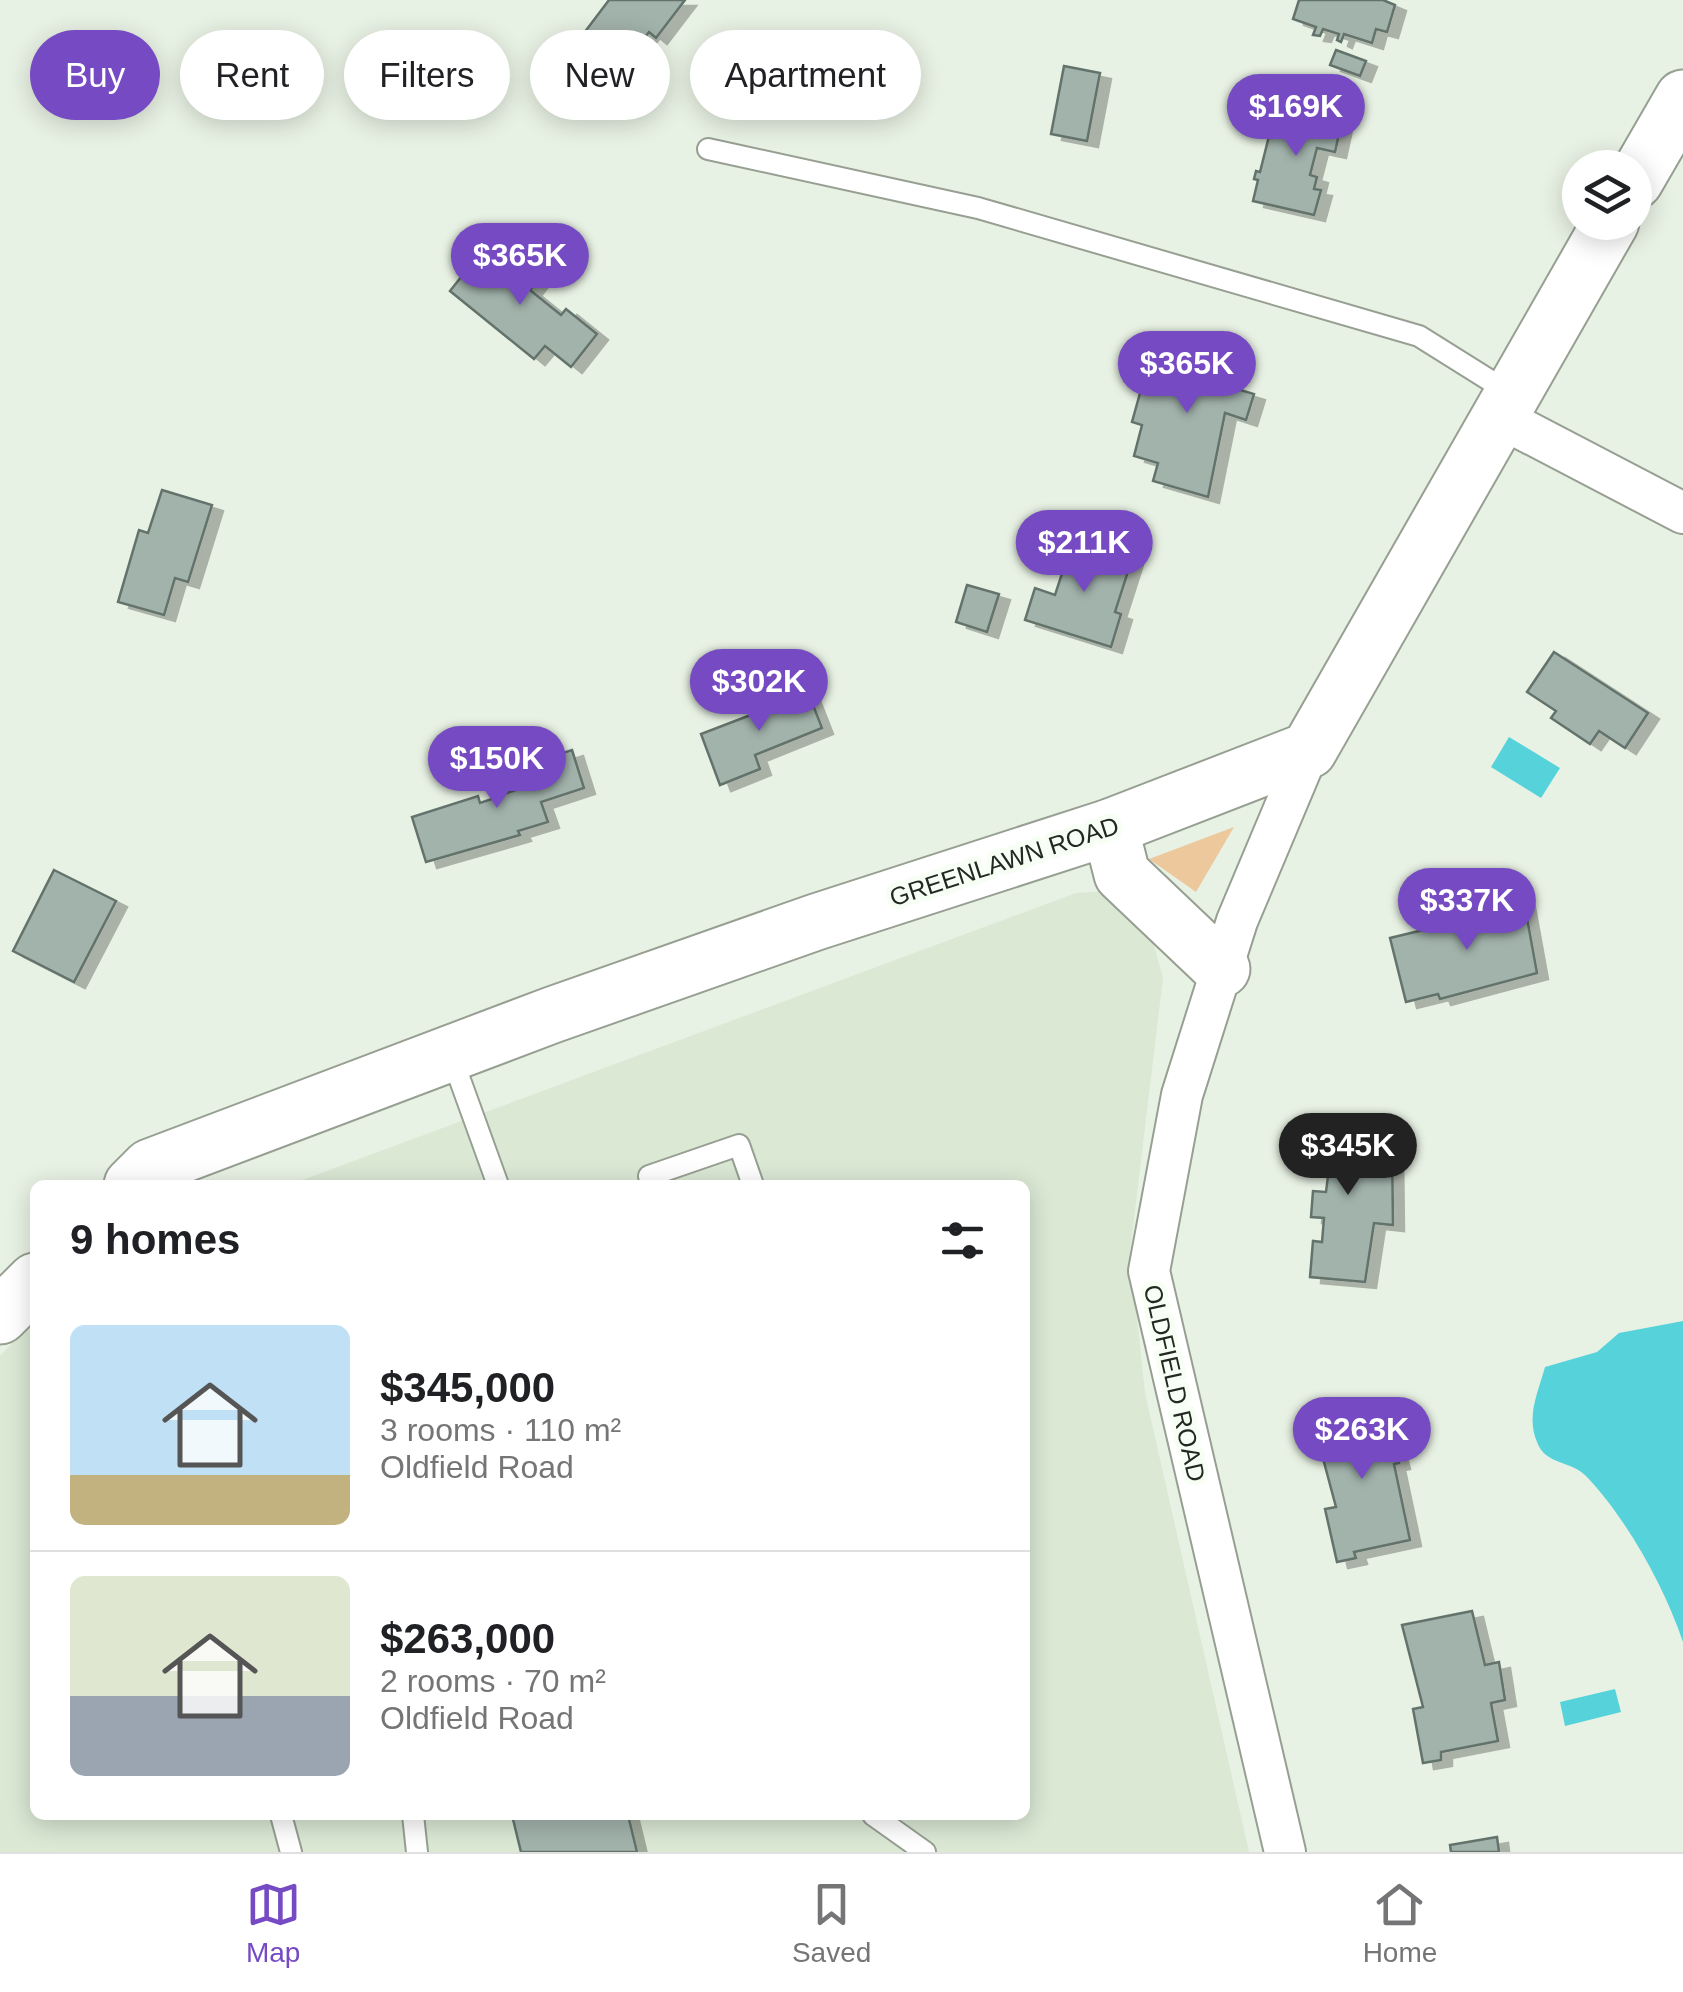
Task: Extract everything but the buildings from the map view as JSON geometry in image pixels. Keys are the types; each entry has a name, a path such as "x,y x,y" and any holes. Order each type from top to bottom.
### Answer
{"main road":[{"path":"1652,152 1683,98"},
{"path":"1309,750 1601,240"},
{"name":"GREENLAWN ROAD","path":"137,1180 150,1167 450,1054 816,922 1110,827 1309,750"},
{"path":"1110,827 1122,874 1222,970"},
{"path":"0,1316 30,1286"}],"street":[{"path":"1506,405 1683,513"},
{"name":"OLDFIELD ROAD","path":"1284,1852 1149,1271 1182,1095 1237,921 1309,750"}],"lane":[{"path":"708,149 978,208 1419,336 1506,405"},
{"path":"450,1054 496,1180"},
{"path":"651,1180 650,1176 739,1145 751,1180"},
{"path":"282,1820 291,1852"},
{"path":"414,1820 416,1852"},
{"path":"880,1820 925,1852"}],"shaded area":[{"path":"1234,827 1196,892 1149,859"},
{"path":"1118,890 1146,916 1163,978 1130,1252 1145,1393 1249,1852 0,1852 0,1356 30,1324 30,1820 1030,1820 1030,1180 302,1180 1076,893"}],"water":[{"path":"1509,737 1560,768 1541,798 1491,767"},
{"path":"1683,1321 1683,1642 1655,1576 1616,1512 1580,1471 1546,1455 1533,1423 1545,1367 1597,1352 1619,1333"},
{"path":"1615,1689 1621,1712 1565,1726 1560,1702"}]}
